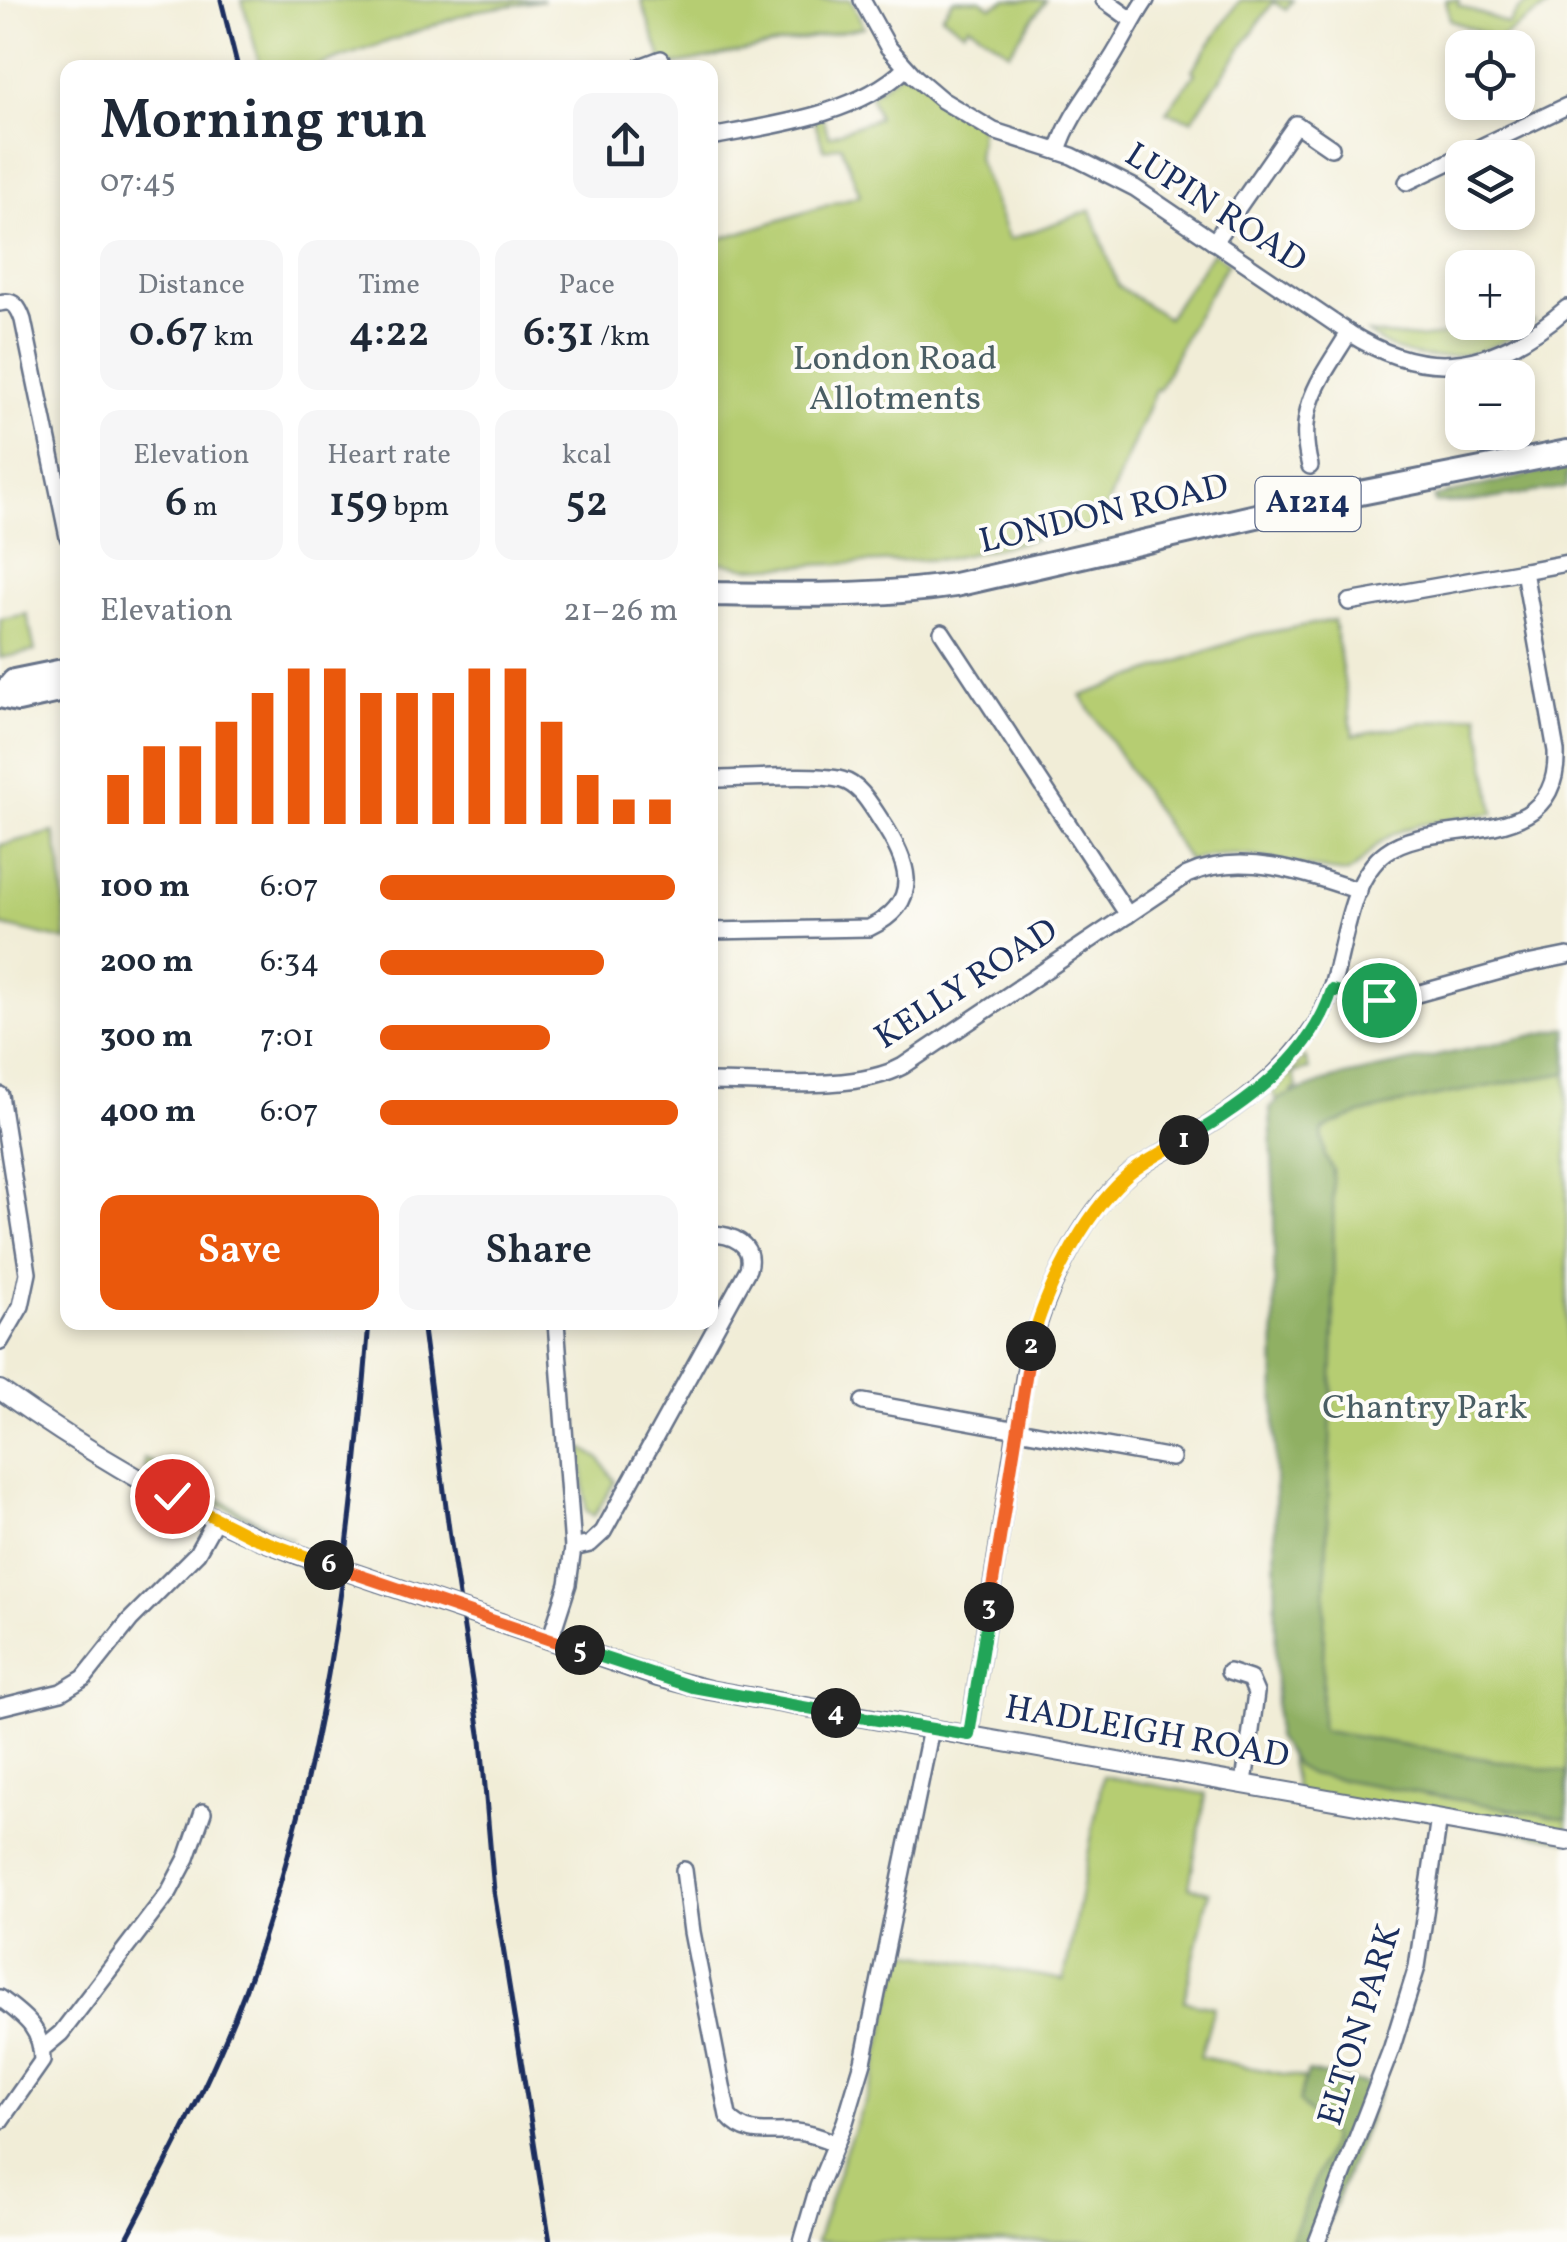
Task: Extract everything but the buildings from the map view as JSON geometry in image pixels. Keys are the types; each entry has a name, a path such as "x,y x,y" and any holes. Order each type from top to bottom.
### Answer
{"main road":[{"name":"LONDON ROAD","path":"718,594 913,591 955,585 1335,498 1567,452"},
{"path":"60,672 14,682 1,696 18,700 60,690"}],"street":[{"name":"LUPIN ROAD","path":"862,0 873,25 906,68 942,100 982,125 1058,151 1135,188 1377,349 1406,359 1461,363 1512,349 1567,308"},
{"path":"1104,0 1132,20"},
{"path":"1058,151 1070,118 1146,0"},
{"path":"718,135 798,118 868,96 906,68"},
{"path":"1407,182 1560,109 1567,128"},
{"path":"1214,242 1296,124 1331,148"},
{"path":"0,303 11,302 23,320 60,499"},
{"path":"1310,466 1303,434 1311,400 1349,333"},
{"path":"1349,602 1567,562"},
{"path":"969,1735 1027,1361 1040,1313 1058,1274 1122,1180 1239,1106 1274,1076 1318,1021 1332,990 1358,892 1373,864 1394,846 1511,822 1559,787 1524,571"},
{"path":"942,632 1128,915"},
{"path":"718,779 844,781 863,795 897,845 907,870 905,890 890,914 870,928 718,931"},
{"name":"KELLY ROAD","path":"718,1082 865,1081 882,1076 903,1066 1188,875 1230,864 1288,871 1358,892"},
{"path":"1332,990 1370,999 1396,1000 1567,956"},
{"path":"0,1095 28,1273 21,1306 0,1342"},
{"path":"718,1234 741,1242 750,1257 748,1269 718,1323"},
{"path":"550,1640 568,1584 573,1548 557,1330"},
{"path":"573,1548 590,1544 603,1532 714,1330"},
{"name":"HADLEIGH ROAD","path":"0,1390 130,1473 216,1519 296,1554 693,1687 1567,1841"},
{"path":"863,1402 1172,1458"},
{"path":"0,1707 61,1692 84,1678 130,1620 196,1553 216,1519"},
{"path":"1230,1672 1250,1679 1256,1693 1244,1783"},
{"path":"802,2242 853,2101 863,2062 931,1729"},
{"path":"42,2049 61,2034 169,1892 187,1858 203,1812"},
{"name":"ELTON PARK","path":"1317,2242 1392,2046 1417,1967 1439,1818"},
{"path":"684,1870 692,1932 728,2116 734,2124 752,2132 796,2132 835,2143"},
{"path":"0,1998 34,2026 42,2049 36,2074 0,2122"}],"green space":[{"path":"242,0 544,0 475,11 335,60 259,60"},
{"path":"641,0 851,0 864,27 699,60 662,60"},
{"path":"953,0 981,0 991,7 1006,0 1046,0 1009,52 969,25 964,31 942,16"},
{"path":"1240,0 1293,0 1286,10 1273,2 1192,120 1166,112 1195,73 1192,70"},
{"path":"1446,0 1459,0 1458,5 1508,24 1528,3 1558,0 1512,30 1475,30 1450,20"},
{"name":"London Road Allotments","path":"906,68 981,125 977,158 1009,240 1091,210 1118,286 1167,318 1213,252 1228,263 1189,328 1159,390 1156,389 1099,525 947,559 748,568 718,562 718,239 860,195 841,145 824,150 812,114 820,111 829,136 878,118 870,95"},
{"path":"1368,333 1417,338 1445,335 1445,340 1505,340 1476,352 1431,357 1387,346"},
{"path":"1567,466 1567,487 1471,502 1435,503 1434,497"},
{"path":"27,614 35,651 0,658 0,619"},
{"path":"1334,620 1353,735 1478,714 1494,813 1395,833 1347,873 1251,856 1211,856 1189,861 1081,696 1249,636"},
{"path":"54,832 60,860 60,939 0,925 0,845"},
{"path":"1567,1028 1567,1073 1398,1104 1364,1113 1322,1132 1325,1156 1333,1170 1334,1326 1321,1727 1324,1731 1567,1773 1567,1819 1310,1774 1296,1766 1276,1737 1274,1197 1270,1109 1280,1098 1335,1078"},
{"name":"Chantry Park","path":"1567,1036 1567,1841 1296,1792 1283,1724 1284,1097 1277,1101 1273,1093 1305,1057 1309,1069 1293,1073 1297,1087 1291,1092"},
{"path":"581,1447 600,1459 615,1482 594,1516 586,1510"},
{"path":"144,1458 293,1540 145,1469"},
{"path":"1103,1776 1206,1794 1189,1887 1209,1892 1184,2001 1214,2007 1200,2057 1370,2092 1310,2242 816,2242 873,2081 902,1951 1064,1980"},
{"path":"1308,2072 1381,2087 1320,2242 1290,2242 1331,2140 1327,2130 1298,2102"}],"railway":[{"path":"221,0 236,60"},
{"path":"125,2242 201,2094 235,2017 286,1862 322,1710 335,1634 355,1480 368,1330"},
{"path":"423,1330 481,1740 494,1891 550,2242"}],"route":[{"path":"172,1496 296,1554 658,1677 757,1700 969,1735 1027,1361 1052,1284 1082,1233 1122,1180 1239,1106 1274,1076 1318,1021 1332,990 1379,1000"}]}
